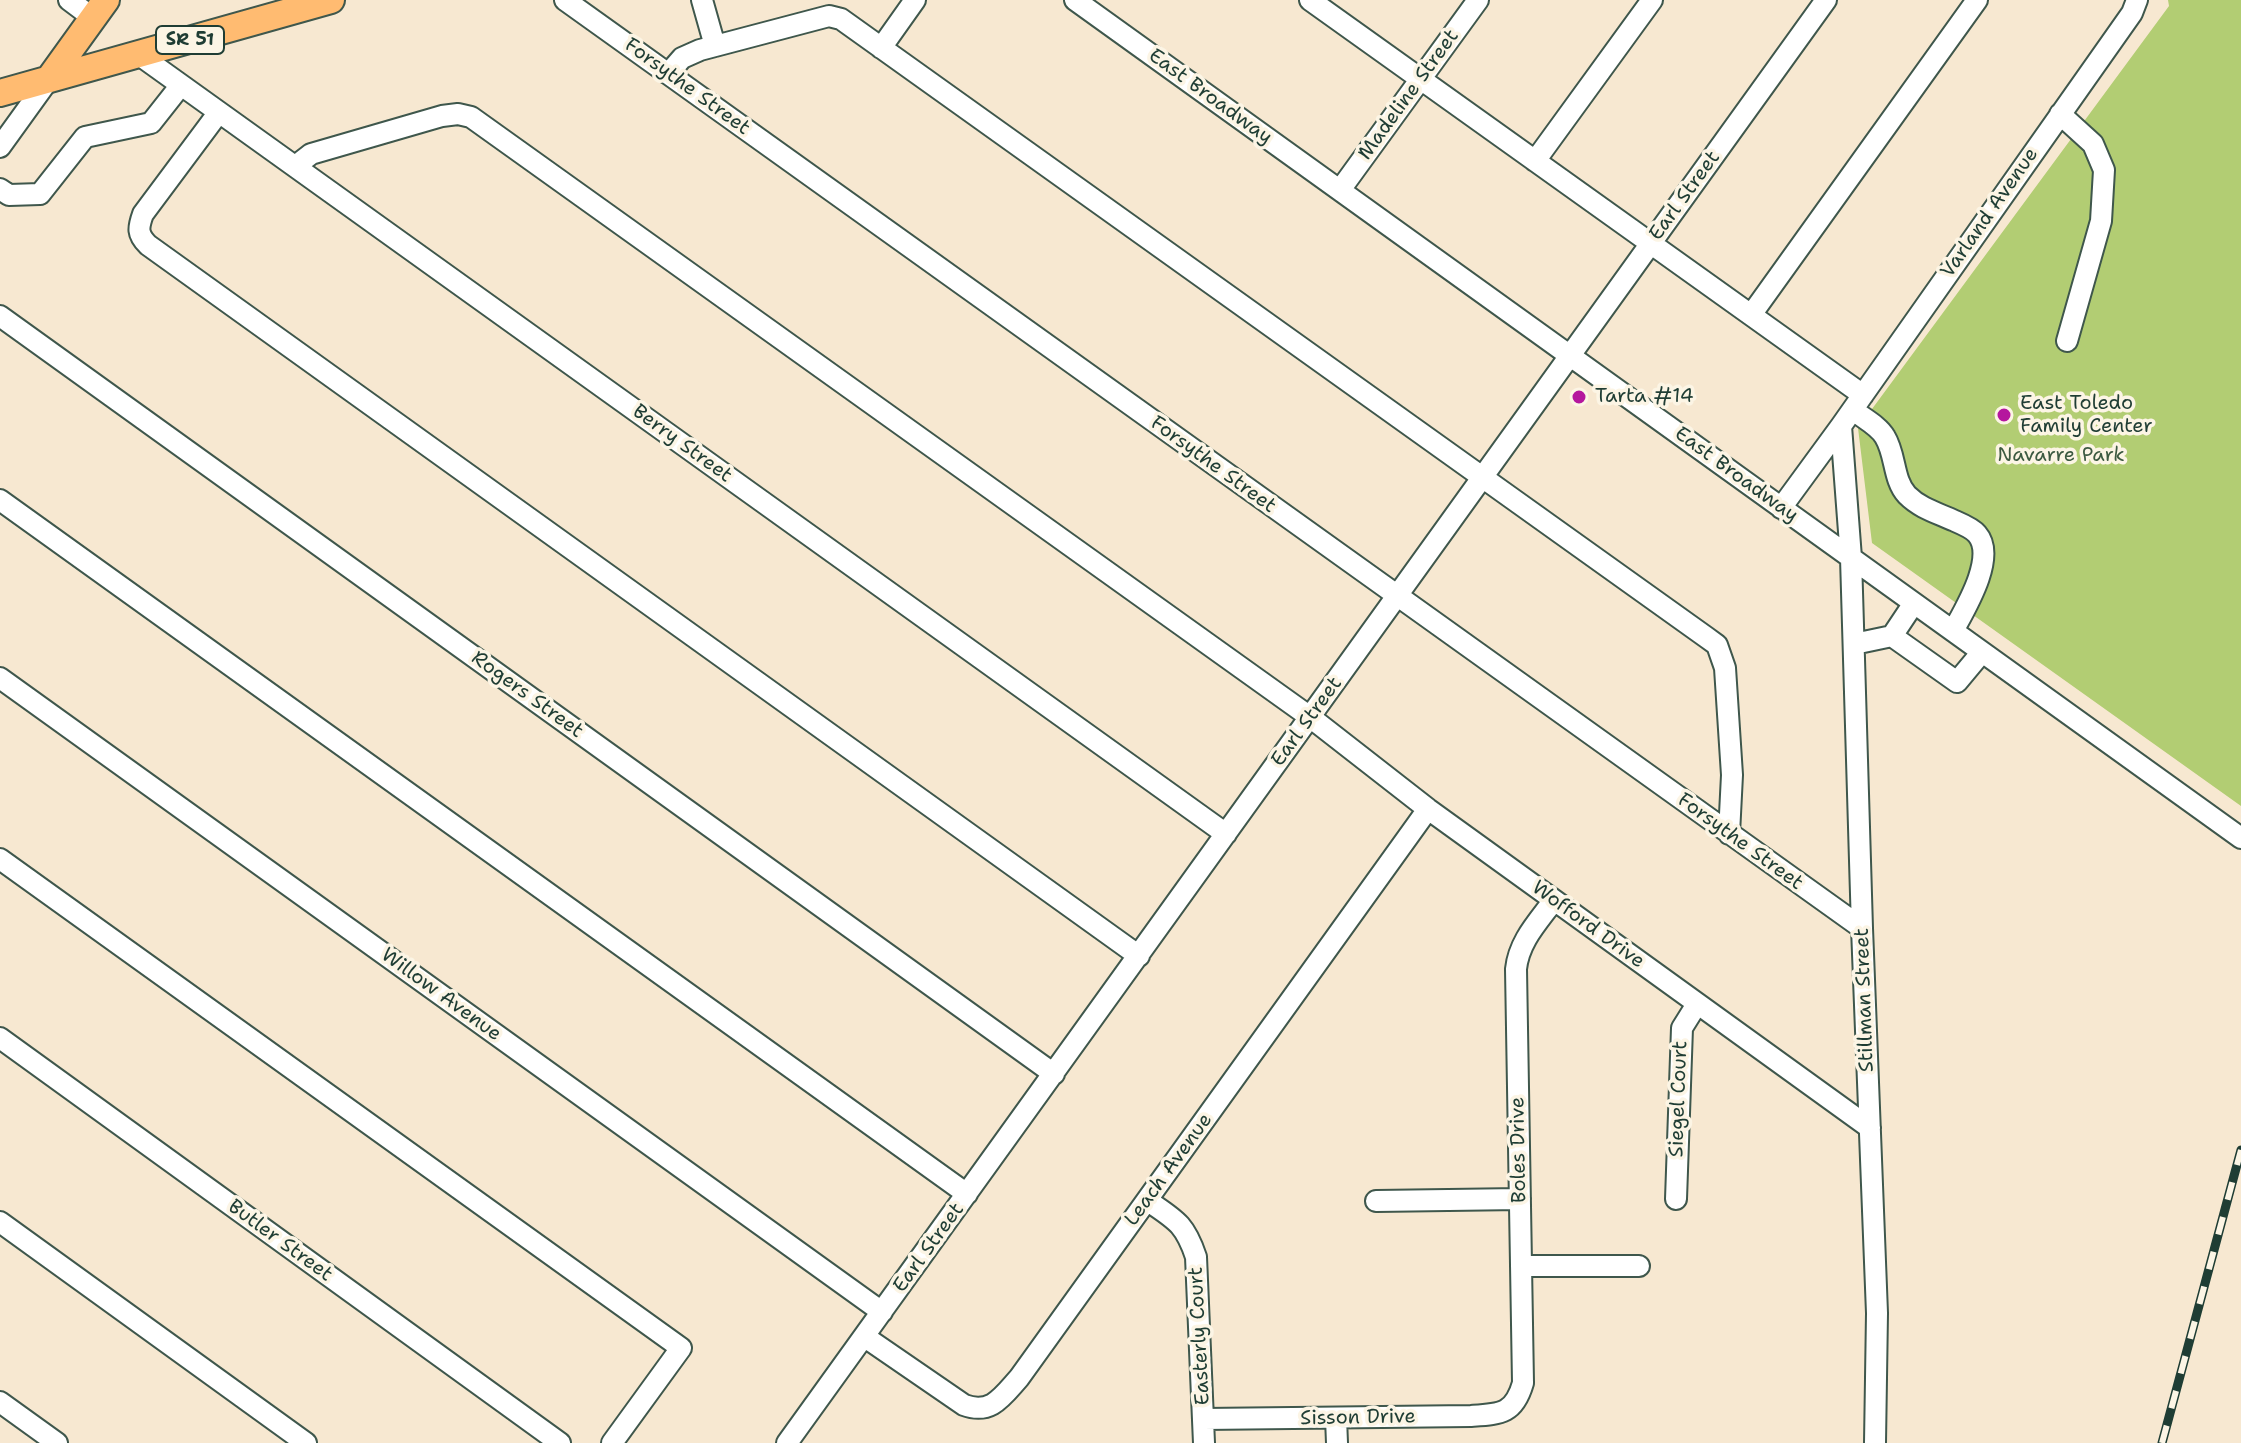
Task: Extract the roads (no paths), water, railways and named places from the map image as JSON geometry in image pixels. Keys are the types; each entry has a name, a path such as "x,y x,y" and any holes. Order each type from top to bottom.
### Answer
{"main road":[{"name":"SR 51","path":"49,79 331,0"},
{"path":"0,93 49,79 99,9"}],"street":[{"path":"69,0 99,9"},
{"name":"Forsythe Street","path":"565,0 1862,928"},
{"path":"702,0 715,46"},
{"path":"881,48 915,0"},
{"name":"East Broadway","path":"1075,0 2241,838"},
{"path":"1310,0 1751,315 1852,410 1884,434 1905,492 1922,507 1977,533 1984,549 1974,592 1953,631"},
{"name":"Madeline Street","path":"1340,190 1478,0"},
{"path":"1535,161 1652,0"},
{"name":"Earl Street","path":"787,1443 1826,0"},
{"path":"1751,315 1977,0"},
{"name":"Varland Avenue","path":"1781,508 2132,13 2137,0"},
{"path":"668,74 682,58 700,50 831,8 881,48 1717,645 1725,668 1732,775 1729,834"},
{"name":"Berry Street","path":"138,54 1226,834"},
{"path":"0,147 49,79"},
{"path":"0,189 9,195 40,194 85,137 151,123 181,85"},
{"path":"219,112 143,214 138,229 140,238 1139,956"},
{"name":"Wofford Drive","path":"297,168 311,154 442,116 458,114 471,117 1310,717 1428,809 1870,1128"},
{"path":"2060,114 2093,144 2104,170 2101,221 2067,341"},
{"name":"Rogers Street","path":"0,316 1054,1074"},
{"path":"1851,558 1852,410"},
{"path":"0,500 967,1194"},
{"name":"Stillman Street","path":"1851,558 1877,1313 1875,1443"},
{"path":"1854,644 1892,636 1914,603"},
{"path":"1892,636 1957,682 1982,652"},
{"name":"Willow Avenue","path":"0,678 882,1312"},
{"name":"Leach Avenue","path":"865,1337 964,1405 976,1409 998,1402 1019,1378 1148,1201 1428,809"},
{"path":"0,859 681,1348 612,1443"},
{"name":"Boles Drive","path":"1510,1408 1519,1398 1523,1383 1516,969 1518,953 1526,938 1554,900"},
{"name":"Siegel Court","path":"1676,1199 1682,1028 1697,1004"},
{"name":"Butler Street","path":"0,1038 560,1443"},
{"path":"1376,1201 1520,1199"},
{"name":"Easterly Court","path":"1148,1201 1171,1216 1188,1233 1196,1257 1204,1443"},
{"path":"0,1222 306,1443"},
{"path":"1521,1266 1639,1266"},
{"path":"0,1402 57,1443"},
{"name":"Sisson Drive","path":"1204,1419 1471,1416 1501,1413 1510,1408"},
{"path":"1336,1418 1337,1443"}],"railway":[{"path":"2162,1443 2241,1150"}],"place":[{"name":"Tarta #14","path":"1579,397"},
{"name":"East Toledo Family Center","path":"2004,415"}],"park label":[{"name":"Navarre Park","path":"2061,456"}]}
